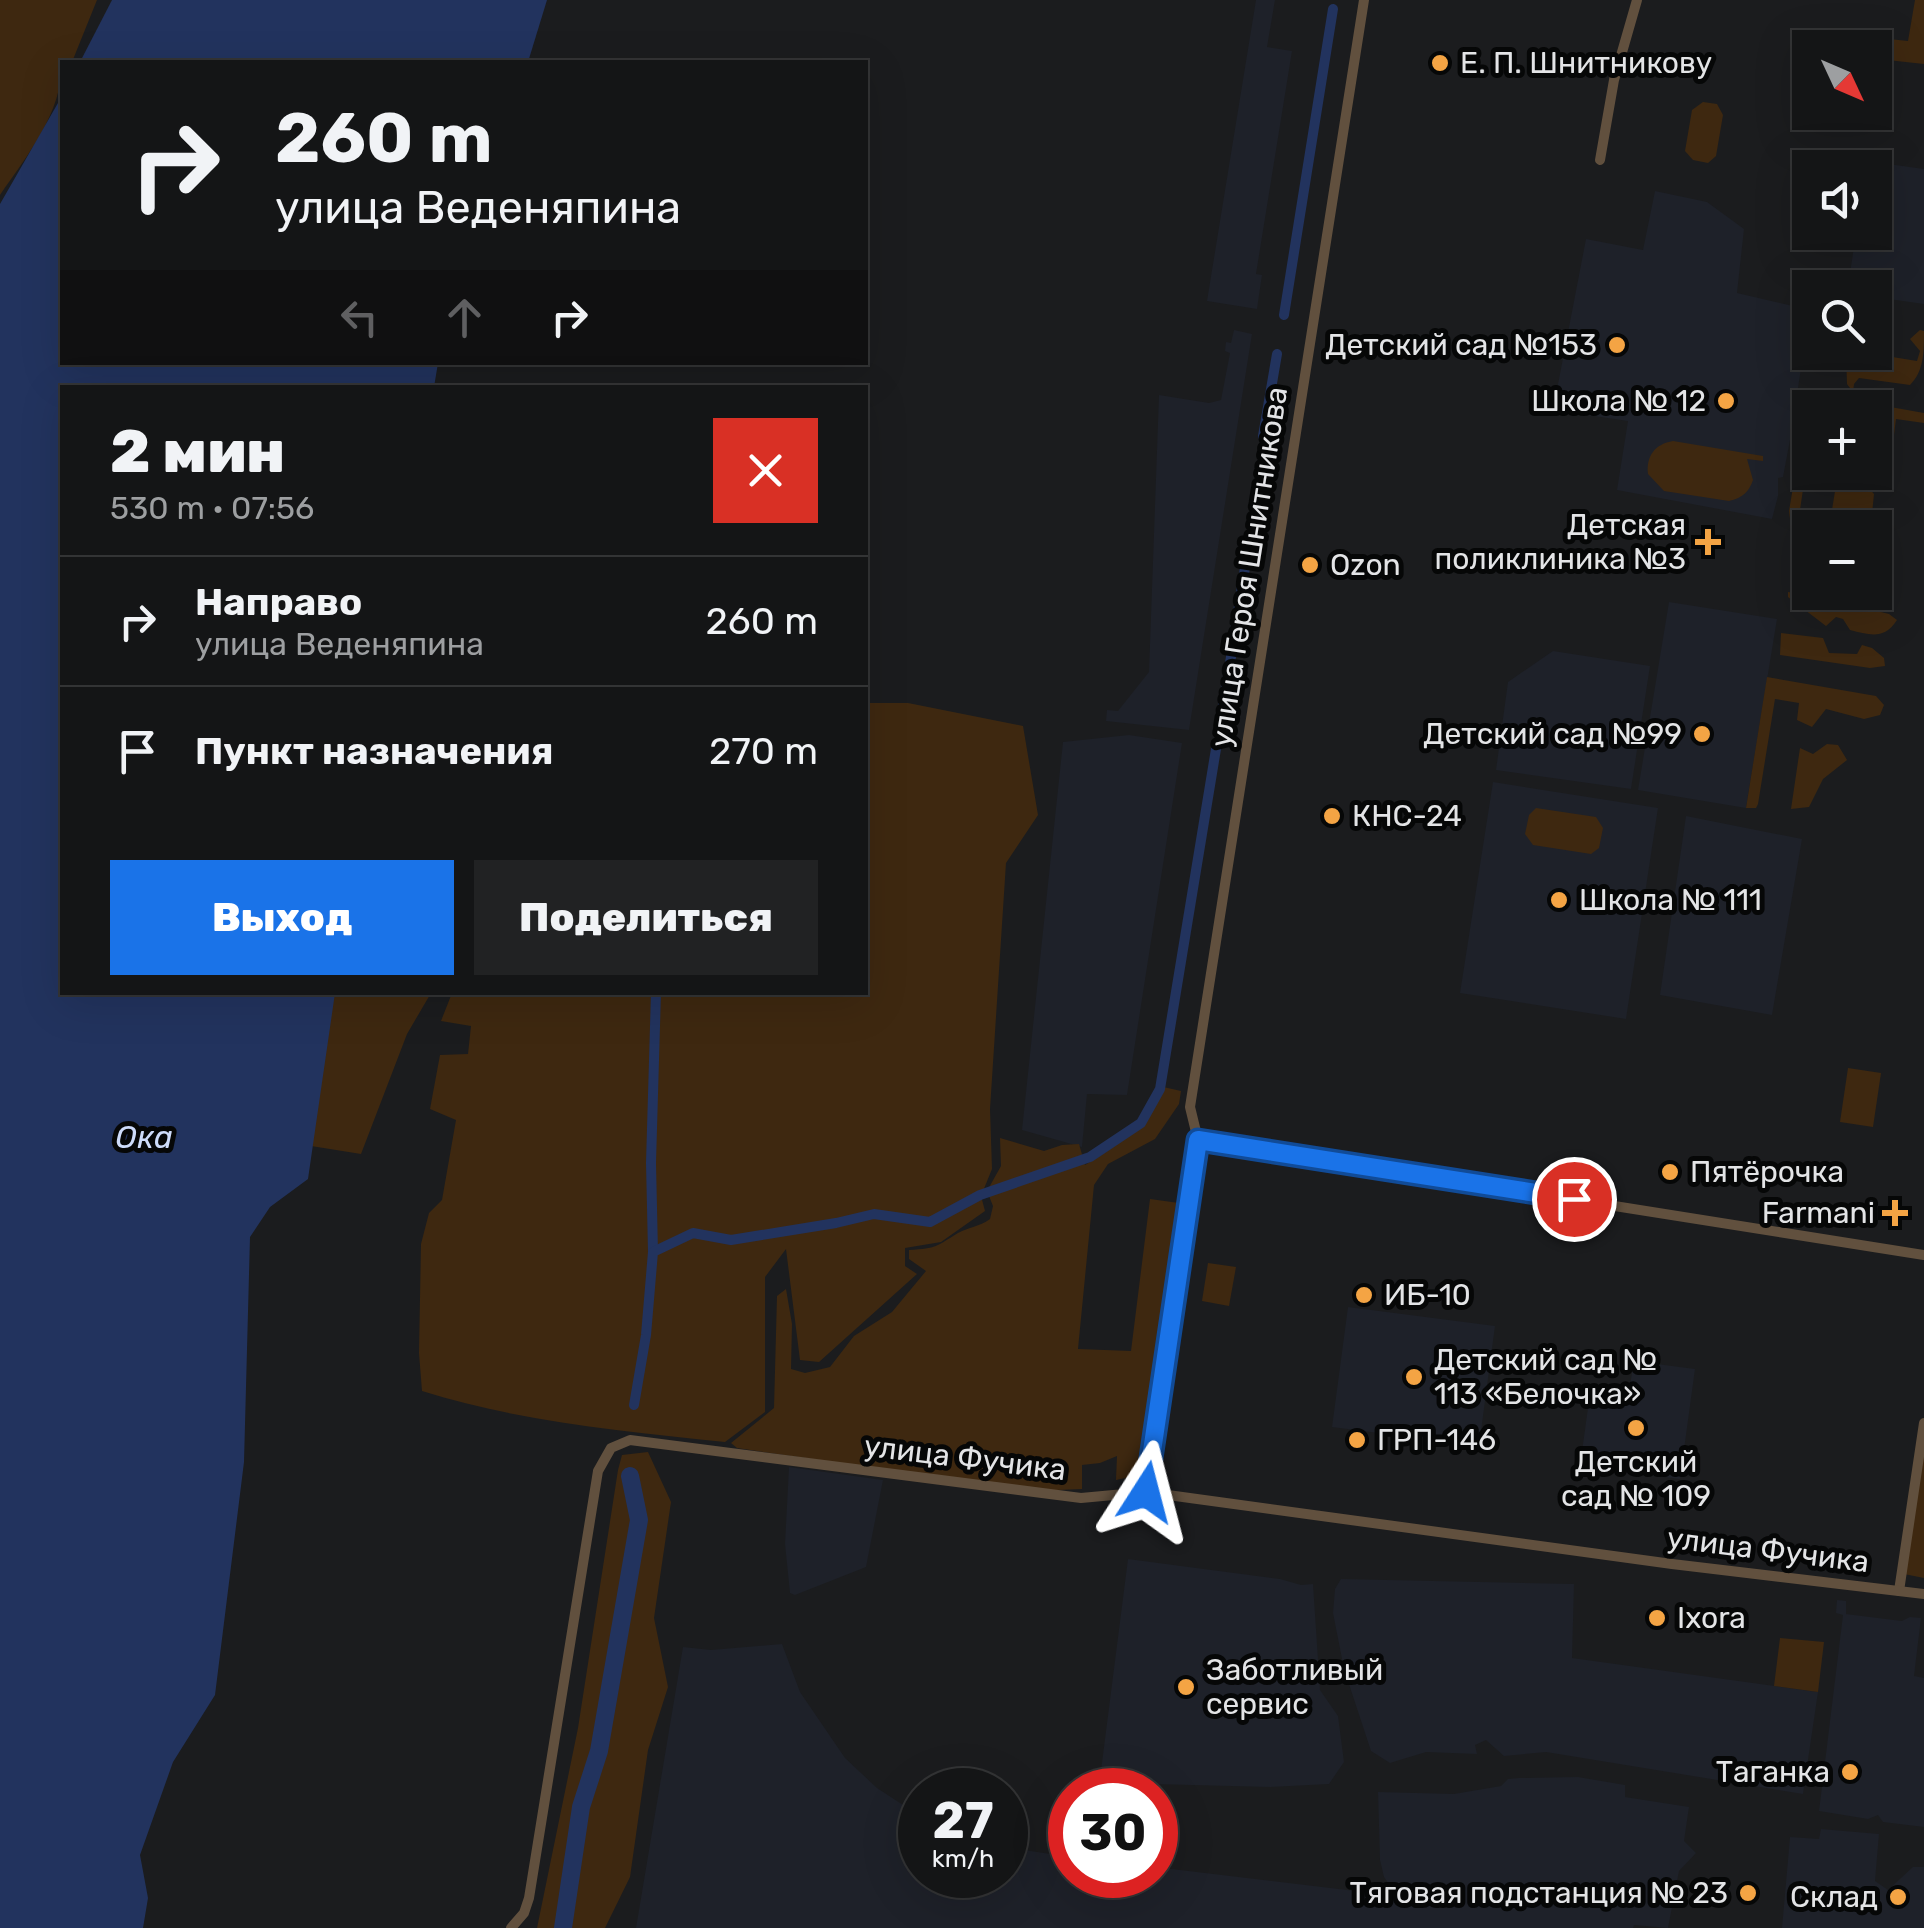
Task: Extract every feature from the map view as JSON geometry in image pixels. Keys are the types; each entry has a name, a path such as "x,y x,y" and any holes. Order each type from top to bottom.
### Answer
{"street":[{"name":"улица Героя Шнитникова","path":"1146,1492 1198,1140 1190,1107 1364,0"},
{"path":"1600,160 1614,80 1637,0"},
{"path":"1198,1140 1924,1255"},
{"path":"1899,1591 1924,1424"},
{"name":"улица Фучика","path":"511,1928 524,1914 530,1898 598,1471 611,1448 630,1440 1081,1498 1146,1492 1672,1564 1924,1594"}],"shaded area":[{"path":"0,0 97,0 73,60 60,60 60,81 50,116 0,195"},
{"path":"1256,0 1275,0 1267,47 1292,51 1256,274 1262,275 1257,309 1207,301"},
{"path":"1915,0 1924,0 1924,64 1892,61 1892,39 1908,41"},
{"path":"1703,102 1717,104 1723,115 1716,156 1708,163 1693,160 1685,151 1692,110"},
{"path":"1892,165 1924,169 1924,304 1892,299 1892,270 1851,270 1853,250 1892,250"},
{"path":"1655,191 1707,202 1744,229 1737,293 1792,306 1792,370 1801,370 1798,390 1792,390 1790,440 1783,477 1778,478 1772,519 1617,490 1628,421 1553,410 1586,239 1643,250"},
{"path":"1234,330 1252,334 1189,730 1106,721 1107,710 1118,711 1149,672 1159,395 1209,403 1221,400 1230,353 1225,351 1226,342 1231,343"},
{"path":"1924,331 1922,361 1910,385 1859,378 1852,390 1847,370 1892,370 1892,357 1917,361 1920,351 1910,339"},
{"path":"1892,407 1924,413 1924,423 1896,419 1894,435"},
{"path":"1673,441 1763,456 1763,461 1747,459 1753,480 1744,494 1734,500 1664,491 1648,474 1650,456"},
{"path":"1793,490 1803,490 1800,510 1792,510 1792,534 1789,511"},
{"path":"1835,490 1870,490 1874,494 1872,510 1832,510"},
{"name":"Детский сад №99","path":"1669,602 1777,619 1746,808 1638,790"},
{"path":"1805,610 1873,610 1897,620 1887,631 1876,634 1850,630 1843,619 1836,617 1826,626"},
{"path":"1781,633 1823,638 1829,653 1857,654 1862,645 1872,648 1884,658 1885,666 1870,668 1780,655"},
{"path":"1553,651 1650,666 1631,789 1496,770 1508,682"},
{"path":"1767,677 1876,696 1884,705 1880,715 1864,719 1826,709 1812,727 1797,720 1799,703 1775,699 1758,804 1756,808 1746,808"},
{"path":"868,703 908,703 1023,726 1038,815 1006,863 990,1109 992,1169 981,1196 985,1211 941,1242 905,1248 905,1266 917,1274 819,1362 800,1360 786,1249 765,1277 765,1412 725,1442 534,1418 422,1391 421,1244 429,1213 442,1200 456,1120 430,1109 440,1055 468,1054 471,1026 441,1021 451,995 868,995"},
{"path":"1129,735 1182,743 1127,1095 1087,1094 1082,1147 1022,1130 1063,742"},
{"path":"1827,744 1838,745 1847,760 1823,779 1809,807 1791,809 1800,748 1813,754"},
{"name":"Школа № 111","path":"1493,782 1658,808 1626,1019 1460,993"},
{"path":"1536,808 1596,817 1603,828 1599,848 1591,854 1533,845 1525,834 1529,815"},
{"path":"1686,816 1802,839 1772,1015 1660,995"},
{"path":"316,995 430,995 407,1034 361,1154 280,1141"},
{"path":"1848,1068 1881,1073 1873,1127 1840,1122"},
{"path":"1159,1086 1181,1091 1179,1104 1155,1139 1108,1164 1094,1185 1078,1349 1131,1351 1150,1199 1179,1203 1140,1469 1130,1477 1116,1480 1117,1456 1082,1465 1082,1489 1032,1491 737,1448 731,1443 774,1408 777,1296 786,1289 792,1324 791,1369 805,1373 830,1367 854,1336 892,1312 926,1271 909,1259 909,1250 936,1246 990,1219 993,1206 987,1191 1001,1166 1000,1138 1044,1151 1079,1144 1085,1165 1130,1133"},
{"path":"1208,1263 1236,1267 1229,1306 1202,1301"},
{"name":"Детский сад № 113 «Белочка»","path":"1348,1307 1495,1326 1479,1446 1332,1427"},
{"name":"Детский сад № 109","path":"1634,1361 1695,1369 1680,1479 1580,1466 1591,1386 1629,1391"},
{"path":"648,1452 671,1502 654,1618 668,1687 648,1750 630,1877 605,1928 537,1928 578,1728 618,1470 622,1455"},
{"path":"1924,1452 1924,1578 1904,1574"},
{"path":"789,1467 883,1480 866,1567 795,1595 790,1593 785,1544"},
{"path":"1128,1559 1313,1584 1320,1690 1338,1716 1344,1762 1329,1784 1178,1785 1178,1768 1101,1768"},
{"path":"1341,1579 1574,1584 1572,1658 1818,1692 1803,1794 1546,1752 1504,1756 1486,1740 1475,1745 1477,1754 1426,1752 1390,1763 1371,1751 1344,1669 1333,1613 1335,1589"},
{"path":"1837,1600 1846,1601 1846,1614 1902,1621 1921,1618 1914,1676 1924,1678 1924,1827 1883,1822 1878,1815 1868,1819 1819,1811 1843,1615 1836,1613"},
{"path":"1780,1638 1824,1642 1818,1692 1774,1686"},
{"path":"782,1644 800,1692 845,1758 898,1802 898,1898 1028,1898 1028,1851 1048,1854 1048,1898 1178,1898 1178,1870 1397,1896 1384,1877 1380,1860 1378,1792 1454,1794 1501,1786 1508,1779 1519,1778 1578,1777 1625,1785 1625,1797 1689,1807 1684,1841 1696,1853 1679,1871 1668,1928 636,1928 683,1647 711,1650"},
{"path":"1821,1829 1879,1834 1875,1881 1888,1890 1913,1867 1924,1867 1924,1928 1782,1928 1790,1837 1819,1839"}],"water":[{"path":"112,0 547,0 529,60 81,60"},
{"name":"Ока","path":"60,99 60,365 438,365 434,385 60,385 60,995 335,995 308,1179 270,1207 250,1237 244,1462 215,1695 173,1762 140,1855 148,1898 143,1928 0,1928 0,204"}],"waterway":[{"path":"1284,315 1333,9"},
{"path":"1263,436 1277,354"},
{"path":"1219,733 1247,555"},
{"path":"634,1405 646,1335 653,1252 693,1233 731,1240 874,1214 930,1222 980,1195 1090,1157 1141,1123 1160,1089 1216,749"},
{"path":"653,1252 651,1163 656,995"},
{"path":"563,1928 581,1807 599,1751 639,1520 630,1476"}],"place":[{"name":"Е. П. Шнитникову","path":"1440,63"},
{"name":"Детский сад №153","path":"1617,345"},
{"name":"Школа № 12","path":"1726,401"},
{"name":"Детская поликлиника №3","path":"1708,542"},
{"name":"Ozon","path":"1310,565"},
{"name":"Детский сад №99","path":"1702,734"},
{"name":"КНС-24","path":"1332,816"},
{"name":"Школа № 111","path":"1559,900"},
{"name":"Пятёрочка","path":"1670,1172"},
{"name":"Farmani","path":"1895,1213"},
{"name":"ИБ-10","path":"1364,1295"},
{"name":"Детский сад № 113 «Белочка»","path":"1414,1377"},
{"name":"Детский сад № 109","path":"1636,1428"},
{"name":"ГРП-146","path":"1357,1440"},
{"name":"Ixora","path":"1657,1618"},
{"name":"Заботливый сервис","path":"1186,1687"},
{"name":"Таганка","path":"1850,1772"},
{"name":"Тяговая подстанция № 23","path":"1748,1893"},
{"name":"Склад","path":"1898,1897"}],"route":[{"path":"1146,1492 1198,1140 1574,1199"}]}
